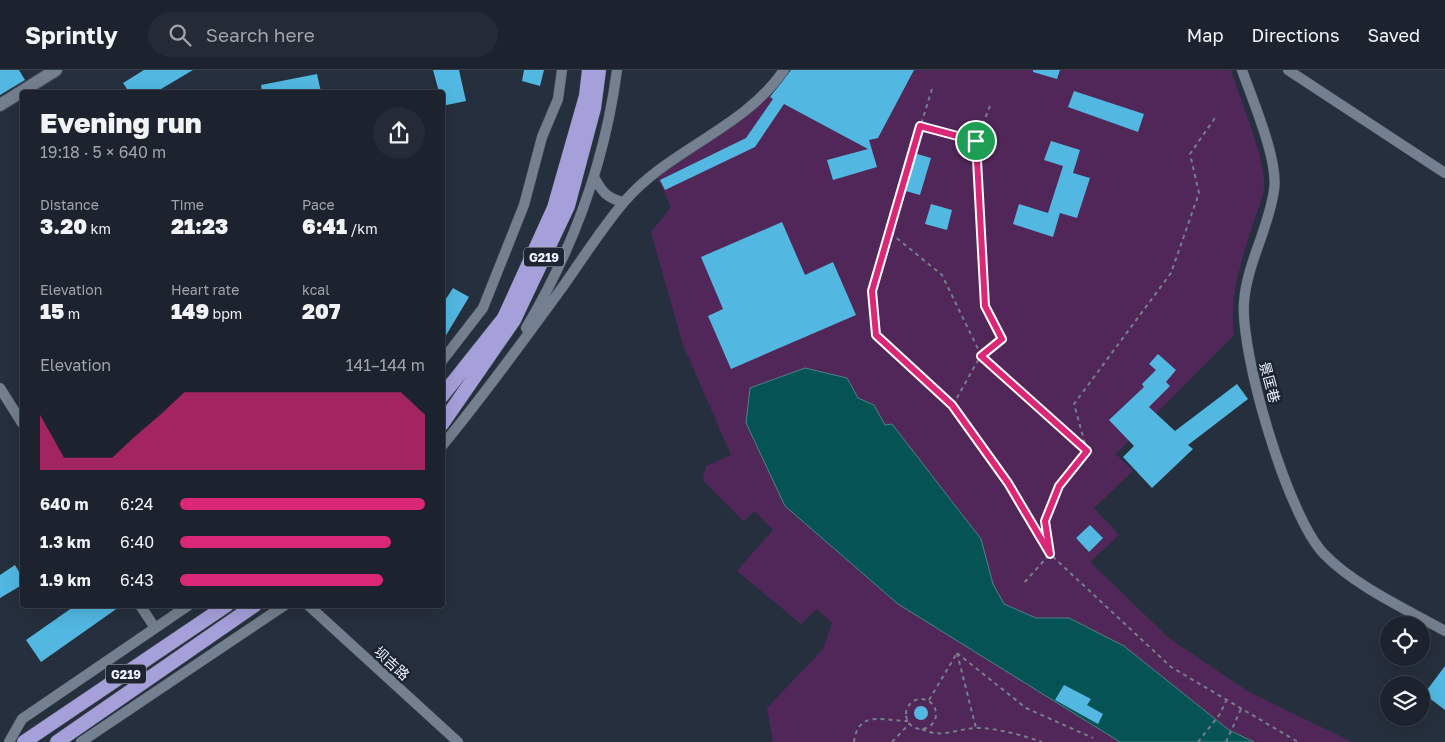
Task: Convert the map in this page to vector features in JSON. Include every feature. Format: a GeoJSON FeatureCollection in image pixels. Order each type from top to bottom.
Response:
{"type":"FeatureCollection","features":[{"type":"Feature","properties":{"kind":"highway","name":"G219"},"geometry":{"type":"LineString","coordinates":[[445,392],[504,318],[554,208],[586,96],[589,70]]}},
{"type":"Feature","properties":{"kind":"highway","name":"G219"},"geometry":{"type":"LineString","coordinates":[[445,420],[514,320],[568,206],[594,108],[599,70]]}},
{"type":"Feature","properties":{"kind":"highway","name":"G219"},"geometry":{"type":"LineString","coordinates":[[24,742],[224,608]]}},
{"type":"Feature","properties":{"kind":"highway","name":"G219"},"geometry":{"type":"LineString","coordinates":[[57,742],[251,608]]}},
{"type":"Feature","properties":{"kind":"street"},"geometry":{"type":"LineString","coordinates":[[24,90],[56,70]]}},
{"type":"Feature","properties":{"kind":"street"},"geometry":{"type":"LineString","coordinates":[[445,357],[483,308],[524,205],[542,137],[558,98],[562,70]]}},
{"type":"Feature","properties":{"kind":"street"},"geometry":{"type":"LineString","coordinates":[[491,386],[538,308],[578,225],[594,177],[617,70]]}},
{"type":"Feature","properties":{"kind":"street"},"geometry":{"type":"LineString","coordinates":[[445,442],[491,386],[623,202],[657,172],[745,111],[773,85],[784,70]]}},
{"type":"Feature","properties":{"kind":"street","name":"景匡巷"},"geometry":{"type":"LineString","coordinates":[[1242,70],[1269,154],[1275,180],[1273,199],[1246,287],[1243,313],[1246,341],[1257,390],[1294,506],[1307,533],[1333,564],[1445,631]]}},
{"type":"Feature","properties":{"kind":"street"},"geometry":{"type":"LineString","coordinates":[[1288,70],[1445,173]]}},
{"type":"Feature","properties":{"kind":"street"},"geometry":{"type":"LineString","coordinates":[[0,105],[20,92]]}},
{"type":"Feature","properties":{"kind":"street"},"geometry":{"type":"LineString","coordinates":[[594,177],[602,191],[610,198],[623,202]]}},
{"type":"Feature","properties":{"kind":"street"},"geometry":{"type":"LineString","coordinates":[[477,375],[491,386]]}},
{"type":"Feature","properties":{"kind":"street"},"geometry":{"type":"LineString","coordinates":[[0,388],[20,420]]}},
{"type":"Feature","properties":{"kind":"street"},"geometry":{"type":"LineString","coordinates":[[142,608],[155,628]]}},
{"type":"Feature","properties":{"kind":"street"},"geometry":{"type":"LineString","coordinates":[[10,742],[22,718],[185,608]]}},
{"type":"Feature","properties":{"kind":"street"},"geometry":{"type":"LineString","coordinates":[[81,742],[282,608]]}},
{"type":"Feature","properties":{"kind":"street","name":"坝吉路"},"geometry":{"type":"LineString","coordinates":[[311,608],[458,742]]}},
{"type":"Feature","properties":{"kind":"path"},"geometry":{"type":"LineString","coordinates":[[932,89],[888,231],[872,291],[876,335],[952,405],[1008,483],[1050,554],[1171,667],[1298,742]]}},
{"type":"Feature","properties":{"kind":"path"},"geometry":{"type":"LineString","coordinates":[[952,405],[981,356],[1002,339],[985,306],[976,141],[990,106]]}},
{"type":"Feature","properties":{"kind":"path"},"geometry":{"type":"LineString","coordinates":[[1087,451],[1074,404],[1172,273],[1199,193],[1190,154],[1217,115]]}},
{"type":"Feature","properties":{"kind":"path"},"geometry":{"type":"LineString","coordinates":[[920,126],[976,141]]}},
{"type":"Feature","properties":{"kind":"path"},"geometry":{"type":"LineString","coordinates":[[888,231],[942,275],[981,356],[1087,451]]}},
{"type":"Feature","properties":{"kind":"path"},"geometry":{"type":"LineString","coordinates":[[1050,554],[1045,521],[1059,486],[1087,451]]}},
{"type":"Feature","properties":{"kind":"path"},"geometry":{"type":"LineString","coordinates":[[1022,585],[1050,554]]}},
{"type":"Feature","properties":{"kind":"path"},"geometry":{"type":"LineString","coordinates":[[929,700],[957,654]]}},
{"type":"Feature","properties":{"kind":"path"},"geometry":{"type":"LineString","coordinates":[[957,654],[976,728]]}},
{"type":"Feature","properties":{"kind":"path"},"geometry":{"type":"LineString","coordinates":[[957,654],[1026,708],[1093,738]]}},
{"type":"Feature","properties":{"kind":"path"},"geometry":{"type":"LineString","coordinates":[[909,722],[906,710],[912,702],[920,698],[929,700],[936,708],[936,717],[931,725],[922,729]]}},
{"type":"Feature","properties":{"kind":"path"},"geometry":{"type":"LineString","coordinates":[[1198,742],[1220,714],[1226,701]]}},
{"type":"Feature","properties":{"kind":"path"},"geometry":{"type":"LineString","coordinates":[[1226,742],[1241,709]]}},
{"type":"Feature","properties":{"kind":"path"},"geometry":{"type":"LineString","coordinates":[[854,742],[855,732],[862,722],[869,719],[909,722],[931,734],[945,734],[976,728],[1016,734],[1042,742]]}},
{"type":"Feature","properties":{"kind":"path"},"geometry":{"type":"LineString","coordinates":[[892,742],[909,722]]}},
{"type":"Feature","properties":{"kind":"shaded area"},"geometry":{"type":"Polygon","coordinates":[[[914,70],[1231,70],[1257,146],[1264,176],[1261,202],[1237,280],[1233,307],[1234,335],[1116,454],[1133,471],[1094,508],[1119,535],[1090,562],[1170,639],[1249,692],[1352,742],[773,742],[767,708],[823,649],[832,623],[817,609],[801,624],[737,571],[773,530],[755,511],[743,521],[703,480],[706,466],[731,455],[683,345],[651,232],[671,207],[657,177],[769,96],[857,143],[878,138],[914,70]]]}},
{"type":"Feature","properties":{"kind":"shaded area"},"geometry":{"type":"Polygon","coordinates":[[[805,368],[847,378],[858,398],[874,405],[885,425],[892,424],[981,539],[993,584],[1004,604],[1036,618],[1069,618],[1124,646],[1229,730],[1254,742],[1120,742],[898,604],[785,506],[746,423],[750,388],[805,368]]]}},
{"type":"Feature","properties":{"kind":"building"},"geometry":{"type":"Polygon","coordinates":[[[0,70],[19,70],[25,80],[0,95],[0,70]]]}},
{"type":"Feature","properties":{"kind":"building"},"geometry":{"type":"Polygon","coordinates":[[[144,70],[193,70],[159,90],[128,90],[123,83],[144,70]]]}},
{"type":"Feature","properties":{"kind":"building"},"geometry":{"type":"Polygon","coordinates":[[[433,70],[459,70],[466,101],[445,105],[445,90],[438,90],[433,70]]]}},
{"type":"Feature","properties":{"kind":"building"},"geometry":{"type":"Polygon","coordinates":[[[524,70],[544,70],[540,86],[522,81],[524,70]]]}},
{"type":"Feature","properties":{"kind":"building"},"geometry":{"type":"Polygon","coordinates":[[[791,70],[914,70],[878,138],[869,140],[877,167],[833,180],[827,160],[868,149],[784,104],[755,147],[665,190],[660,180],[746,138],[773,99],[770,97],[791,70]]]}},
{"type":"Feature","properties":{"kind":"building"},"geometry":{"type":"Polygon","coordinates":[[[1033,70],[1060,70],[1057,79],[1033,72],[1033,70]]]}},
{"type":"Feature","properties":{"kind":"building"},"geometry":{"type":"Polygon","coordinates":[[[317,74],[321,90],[262,90],[261,85],[317,74]]]}},
{"type":"Feature","properties":{"kind":"building"},"geometry":{"type":"Polygon","coordinates":[[[1074,91],[1144,114],[1138,132],[1068,107],[1074,91]]]}},
{"type":"Feature","properties":{"kind":"building"},"geometry":{"type":"Polygon","coordinates":[[[1051,141],[1080,150],[1073,173],[1090,178],[1077,218],[1060,213],[1053,237],[1013,224],[1019,204],[1048,213],[1063,166],[1044,160],[1051,141]]]}},
{"type":"Feature","properties":{"kind":"building"},"geometry":{"type":"Polygon","coordinates":[[[914,153],[931,158],[920,195],[902,190],[914,153]]]}},
{"type":"Feature","properties":{"kind":"building"},"geometry":{"type":"Polygon","coordinates":[[[931,204],[952,210],[947,230],[925,224],[931,204]]]}},
{"type":"Feature","properties":{"kind":"building"},"geometry":{"type":"Polygon","coordinates":[[[782,222],[805,275],[833,262],[856,315],[731,369],[708,316],[723,309],[701,257],[782,222]]]}},
{"type":"Feature","properties":{"kind":"building"},"geometry":{"type":"Polygon","coordinates":[[[453,288],[469,297],[445,337],[445,300],[453,288]]]}},
{"type":"Feature","properties":{"kind":"building"},"geometry":{"type":"Polygon","coordinates":[[[1158,354],[1176,370],[1166,382],[1170,386],[1149,407],[1175,431],[1237,384],[1248,399],[1188,445],[1193,449],[1152,488],[1123,457],[1134,446],[1109,420],[1144,387],[1142,384],[1156,370],[1149,364],[1158,354]]]}},
{"type":"Feature","properties":{"kind":"building"},"geometry":{"type":"Polygon","coordinates":[[[1090,525],[1103,538],[1089,552],[1076,538],[1090,525]]]}},
{"type":"Feature","properties":{"kind":"building"},"geometry":{"type":"Polygon","coordinates":[[[15,565],[20,574],[20,586],[0,598],[0,575],[15,565]]]}},
{"type":"Feature","properties":{"kind":"building"},"geometry":{"type":"Polygon","coordinates":[[[72,608],[118,608],[41,662],[26,640],[72,608]]]}},
{"type":"Feature","properties":{"kind":"building"},"geometry":{"type":"Polygon","coordinates":[[[1445,666],[1445,710],[1430,699],[1430,686],[1445,666]]]}},
{"type":"Feature","properties":{"kind":"building"},"geometry":{"type":"Polygon","coordinates":[[[1064,685],[1091,699],[1087,705],[1103,714],[1098,724],[1055,700],[1064,685]]]}},
{"type":"Feature","properties":{"kind":"building"},"geometry":{"type":"Polygon","coordinates":[[[918,706],[924,706],[928,713],[924,720],[918,720],[914,716],[914,710],[918,706]]]}},
{"type":"Feature","properties":{"kind":"route"},"geometry":{"type":"LineString","coordinates":[[920,126],[976,141],[985,306],[1002,339],[981,356],[1087,451],[1059,486],[1045,521],[1050,554],[1008,483],[952,405],[876,335],[872,291],[920,126]]}}]}
